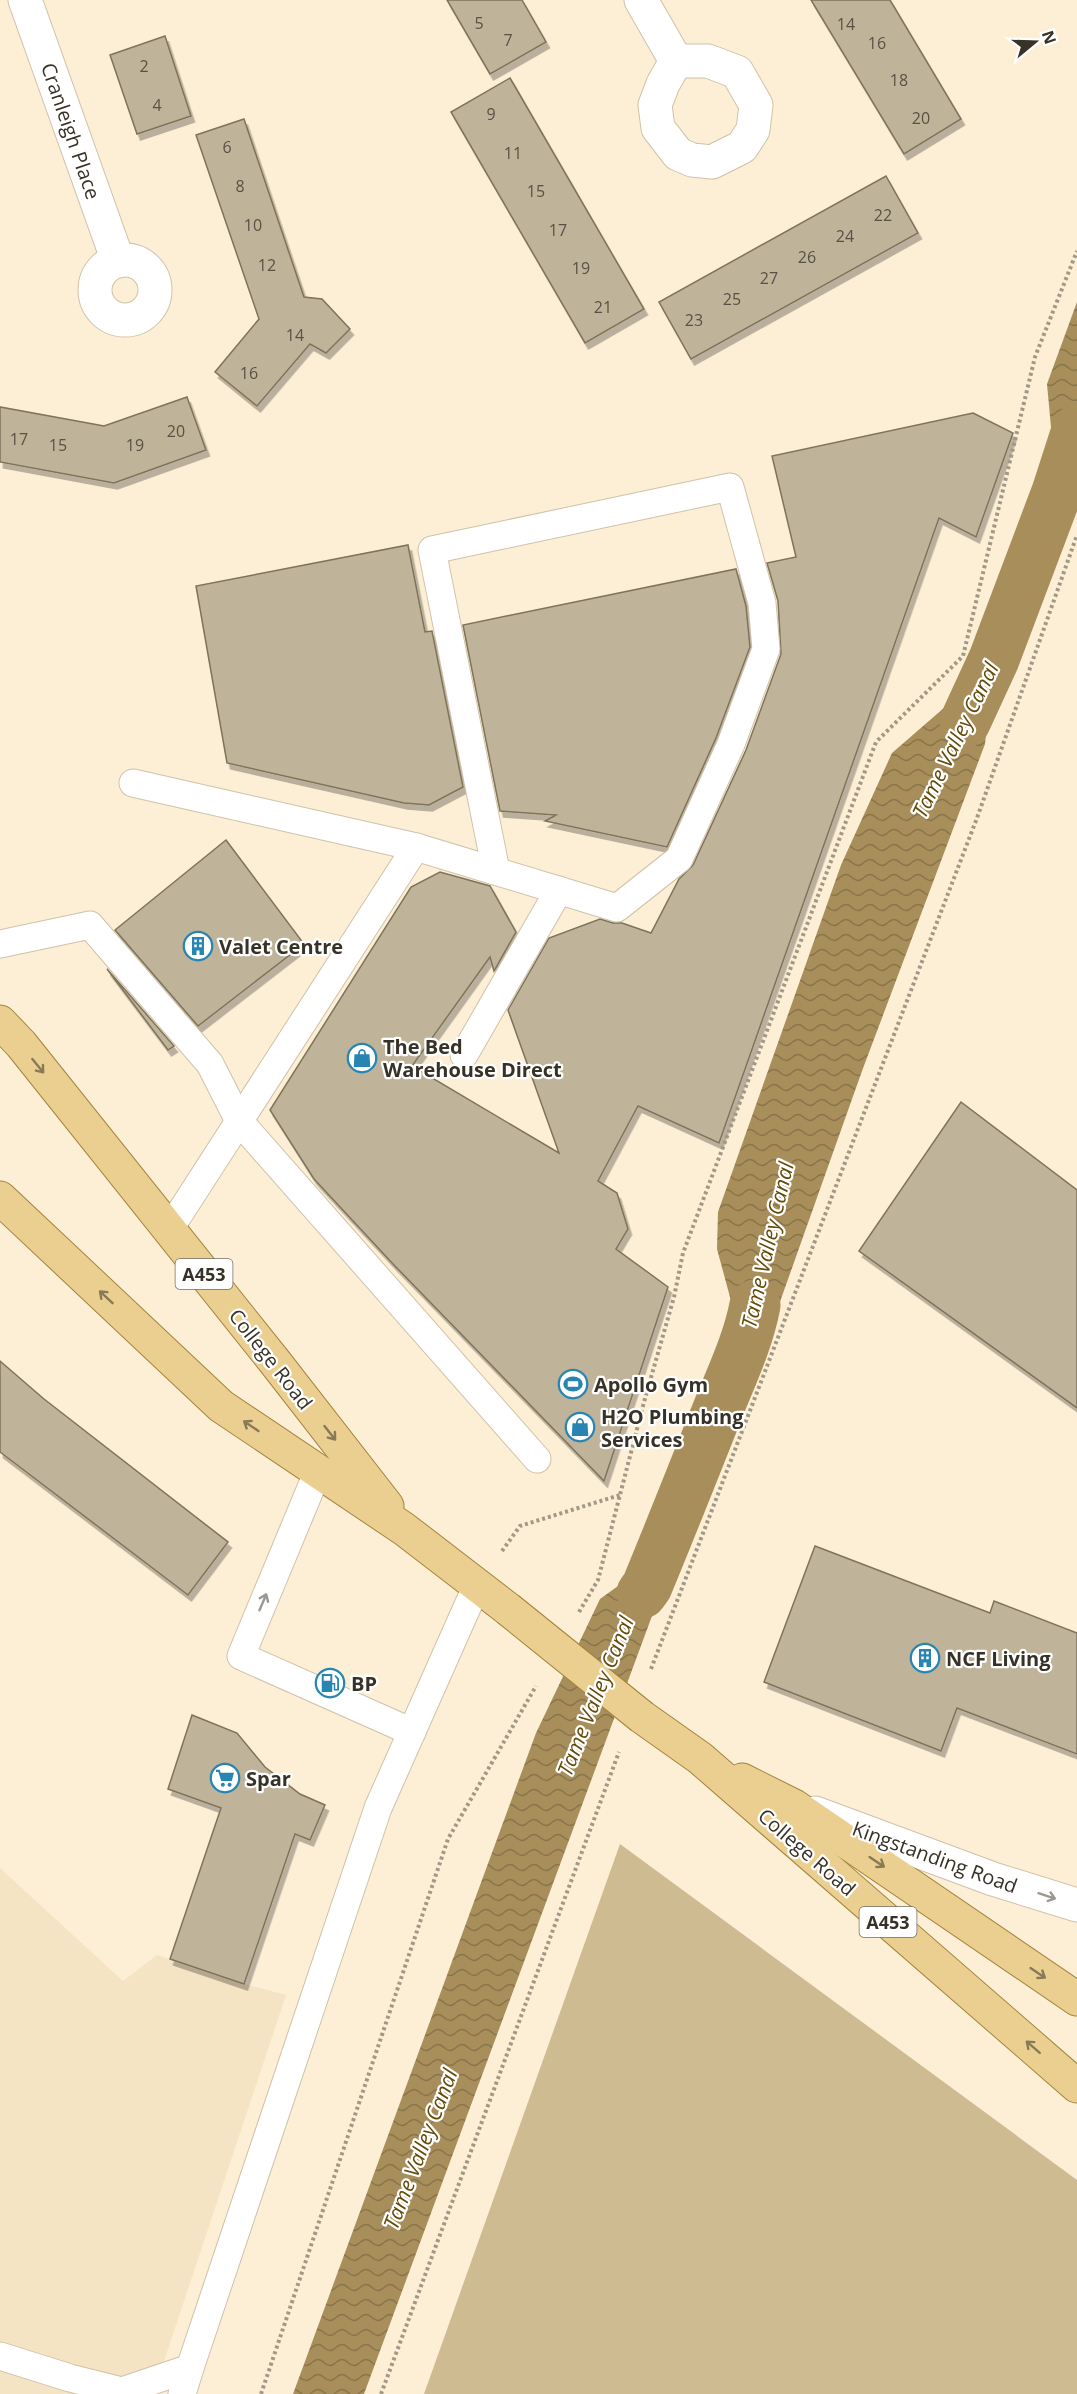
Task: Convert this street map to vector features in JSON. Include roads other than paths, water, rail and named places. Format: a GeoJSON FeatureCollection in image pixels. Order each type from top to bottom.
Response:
{"type":"FeatureCollection","features":[{"type":"Feature","properties":{"kind":"main road","name":"College Road"},"geometry":{"type":"LineString","coordinates":[[0,1022],[21,1044],[405,1529]]}},
{"type":"Feature","properties":{"kind":"main road","name":"College Road"},"geometry":{"type":"LineString","coordinates":[[0,1197],[220,1406],[405,1529],[642,1717],[700,1758],[1077,2086]]}},
{"type":"Feature","properties":{"kind":"main road","name":"College Road"},"geometry":{"type":"LineString","coordinates":[[700,1758],[794,1806],[1077,2000]]}},
{"type":"Feature","properties":{"kind":"street","name":"Cranleigh Place"},"geometry":{"type":"LineString","coordinates":[[25,0],[118,261]]}},
{"type":"Feature","properties":{"kind":"street"},"geometry":{"type":"LineString","coordinates":[[641,0],[676,61]]}},
{"type":"Feature","properties":{"kind":"street","name":"Kingstanding Road"},"geometry":{"type":"LineString","coordinates":[[794,1806],[993,1878],[1077,1905]]}},
{"type":"Feature","properties":{"kind":"lane"},"geometry":{"type":"LineString","coordinates":[[133,783],[416,847],[617,908],[679,859],[731,744],[766,649],[762,603],[730,487],[432,550],[496,871]]}},
{"type":"Feature","properties":{"kind":"lane"},"geometry":{"type":"LineString","coordinates":[[169,1230],[416,847]]}},
{"type":"Feature","properties":{"kind":"lane"},"geometry":{"type":"LineString","coordinates":[[464,1055],[560,890]]}},
{"type":"Feature","properties":{"kind":"lane"},"geometry":{"type":"LineString","coordinates":[[0,944],[90,925],[210,1064],[239,1121],[537,1459]]}},
{"type":"Feature","properties":{"kind":"lane"},"geometry":{"type":"LineString","coordinates":[[318,1471],[241,1656],[412,1732]]}},
{"type":"Feature","properties":{"kind":"lane"},"geometry":{"type":"LineString","coordinates":[[182,2394],[378,1808],[477,1585]]}},
{"type":"Feature","properties":{"kind":"lane"},"geometry":{"type":"LineString","coordinates":[[0,2356],[70,2378],[122,2391],[190,2368]]}},
{"type":"Feature","properties":{"kind":"water"},"geometry":{"type":"Polygon","coordinates":[[[1077,302],[1077,466],[1057,492],[1047,384],[1077,302]]]}},
{"type":"Feature","properties":{"kind":"water"},"geometry":{"type":"Polygon","coordinates":[[[994,659],[985,744],[862,1071],[776,1313],[734,1371],[737,1323],[717,1249],[718,1212],[841,865],[892,753],[960,694],[994,659]]]}},
{"type":"Feature","properties":{"kind":"water"},"geometry":{"type":"Polygon","coordinates":[[[671,1529],[663,1582],[652,1616],[364,2394],[293,2394],[536,1733],[600,1599],[636,1573],[671,1529]]]}},
{"type":"Feature","properties":{"kind":"waterway","name":"Tame Valley Canal"},"geometry":{"type":"LineString","coordinates":[[965,722],[994,659],[1057,492],[1077,430]]}},
{"type":"Feature","properties":{"kind":"waterway","name":"Tame Valley Canal"},"geometry":{"type":"LineString","coordinates":[[642,1593],[647,1586],[739,1359],[755,1305]]}},
{"type":"Feature","properties":{"kind":"place","name":"Valet Centre"},"geometry":{"type":"Point","coordinates":[198,946]}},
{"type":"Feature","properties":{"kind":"place","name":"The Bed Warehouse Direct"},"geometry":{"type":"Point","coordinates":[362,1058]}},
{"type":"Feature","properties":{"kind":"place","name":"Apollo Gym"},"geometry":{"type":"Point","coordinates":[573,1384]}},
{"type":"Feature","properties":{"kind":"place","name":"H2O Plumbing Services"},"geometry":{"type":"Point","coordinates":[580,1427]}},
{"type":"Feature","properties":{"kind":"place","name":"NCF Living"},"geometry":{"type":"Point","coordinates":[925,1658]}},
{"type":"Feature","properties":{"kind":"place","name":"BP"},"geometry":{"type":"Point","coordinates":[330,1683]}},
{"type":"Feature","properties":{"kind":"place","name":"Spar"},"geometry":{"type":"Point","coordinates":[225,1778]}}]}
